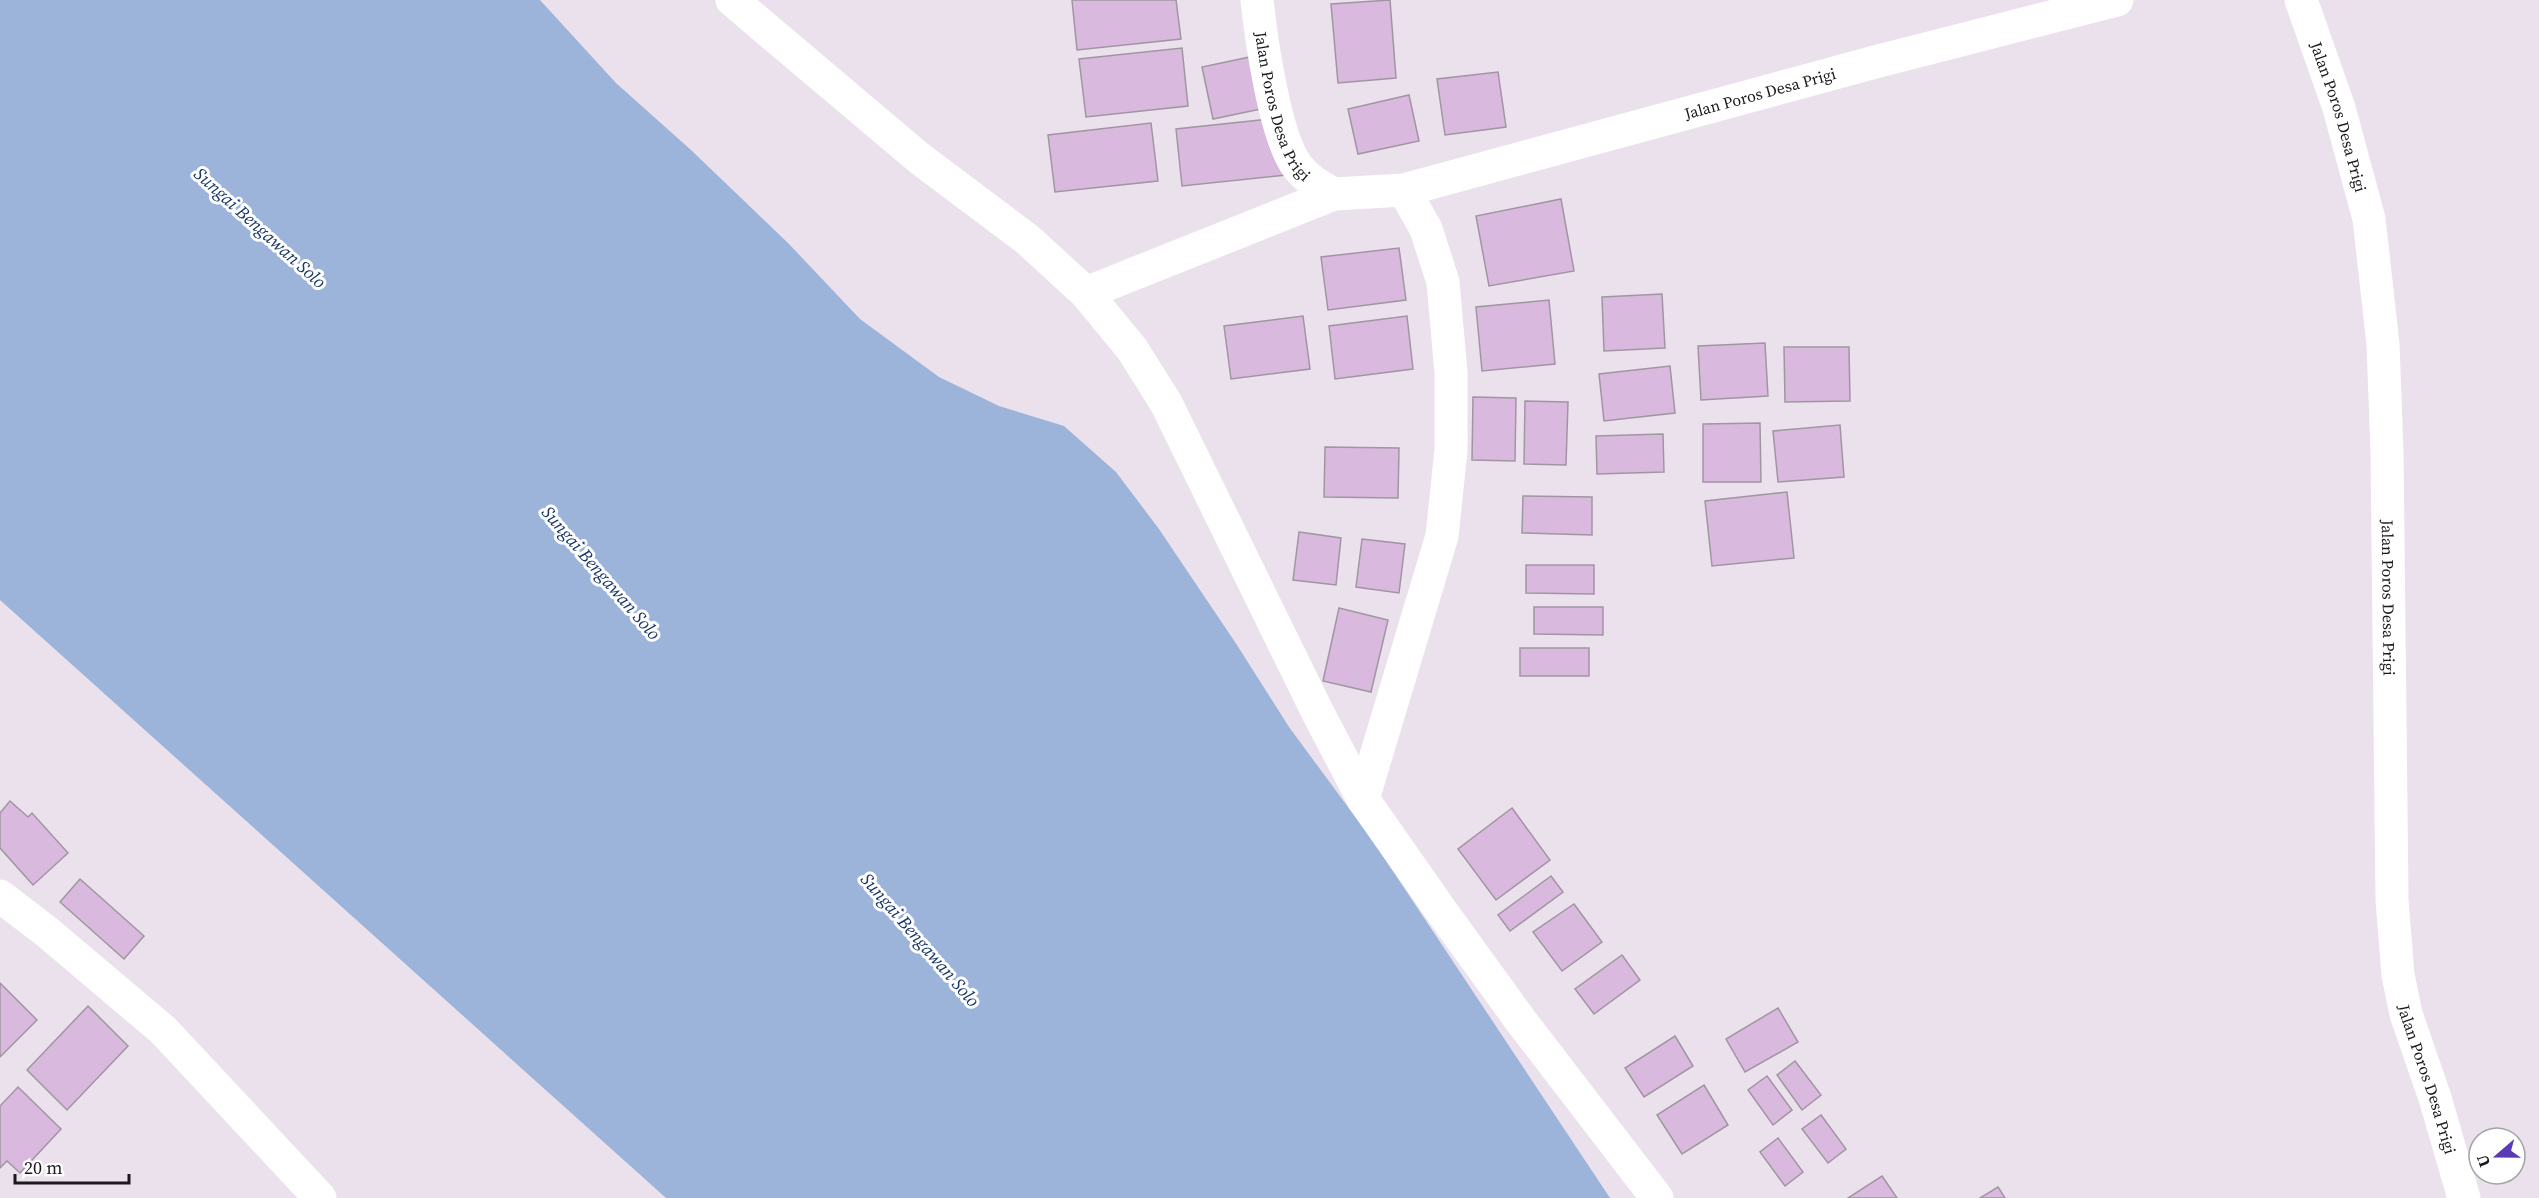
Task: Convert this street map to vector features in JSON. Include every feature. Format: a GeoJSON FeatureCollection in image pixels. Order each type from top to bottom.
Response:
{"type":"FeatureCollection","features":[{"type":"Feature","properties":{"kind":"street"},"geometry":{"type":"LineString","coordinates":[[732,0],[919,158],[1028,240],[1086,293],[1132,350],[1166,403],[1318,713],[1364,799],[1521,1021],[1657,1198]]}},
{"type":"Feature","properties":{"kind":"street","name":"Jalan Poros Desa Prigi"},"geometry":{"type":"LineString","coordinates":[[1257,0],[1262,47],[1282,132],[1296,164],[1313,183],[1334,194]]}},
{"type":"Feature","properties":{"kind":"street","name":"Jalan Poros Desa Prigi"},"geometry":{"type":"LineString","coordinates":[[1086,293],[1334,194],[1404,190],[1875,62],[2117,0]]}},
{"type":"Feature","properties":{"kind":"street","name":"Jalan Poros Desa Prigi"},"geometry":{"type":"LineString","coordinates":[[2301,0],[2338,108],[2369,219],[2383,344],[2387,450],[2392,900],[2398,975],[2406,1014],[2435,1098],[2464,1198]]}},
{"type":"Feature","properties":{"kind":"street"},"geometry":{"type":"LineString","coordinates":[[1364,799],[1442,536],[1451,450],[1451,373],[1443,282],[1426,229],[1404,190]]}},
{"type":"Feature","properties":{"kind":"street"},"geometry":{"type":"LineString","coordinates":[[0,896],[47,932],[163,1030],[320,1198]]}},
{"type":"Feature","properties":{"kind":"water","name":"Sungai Bengawan Solo"},"geometry":{"type":"Polygon","coordinates":[[[0,0],[540,0],[616,83],[691,150],[789,244],[860,319],[939,377],[999,406],[1064,426],[1116,472],[1159,529],[1289,727],[1373,841],[1610,1198],[666,1198],[0,600],[0,0]]]}},
{"type":"Feature","properties":{"kind":"building"},"geometry":{"type":"Polygon","coordinates":[[[1072,0],[1176,0],[1181,39],[1077,50],[1072,0]]]}},
{"type":"Feature","properties":{"kind":"building"},"geometry":{"type":"Polygon","coordinates":[[[1390,0],[1396,78],[1338,83],[1331,4],[1390,0]]]}},
{"type":"Feature","properties":{"kind":"building"},"geometry":{"type":"Polygon","coordinates":[[[1182,48],[1188,106],[1086,117],[1079,59],[1182,48]]]}},
{"type":"Feature","properties":{"kind":"building"},"geometry":{"type":"Polygon","coordinates":[[[1250,57],[1261,109],[1213,119],[1202,67],[1250,57]]]}},
{"type":"Feature","properties":{"kind":"building"},"geometry":{"type":"Polygon","coordinates":[[[1498,72],[1506,127],[1445,135],[1437,79],[1498,72]]]}},
{"type":"Feature","properties":{"kind":"building"},"geometry":{"type":"Polygon","coordinates":[[[1409,95],[1419,141],[1358,154],[1348,109],[1409,95]]]}},
{"type":"Feature","properties":{"kind":"building"},"geometry":{"type":"Polygon","coordinates":[[[1279,118],[1286,175],[1182,186],[1176,129],[1279,118]]]}},
{"type":"Feature","properties":{"kind":"building"},"geometry":{"type":"Polygon","coordinates":[[[1151,123],[1158,181],[1055,192],[1048,135],[1151,123]]]}},
{"type":"Feature","properties":{"kind":"building"},"geometry":{"type":"Polygon","coordinates":[[[1561,199],[1574,271],[1489,286],[1476,216],[1561,199]]]}},
{"type":"Feature","properties":{"kind":"building"},"geometry":{"type":"Polygon","coordinates":[[[1399,248],[1406,300],[1328,310],[1321,257],[1399,248]]]}},
{"type":"Feature","properties":{"kind":"building"},"geometry":{"type":"Polygon","coordinates":[[[1662,294],[1665,348],[1604,351],[1602,297],[1662,294]]]}},
{"type":"Feature","properties":{"kind":"building"},"geometry":{"type":"Polygon","coordinates":[[[1549,300],[1555,364],[1482,371],[1476,307],[1549,300]]]}},
{"type":"Feature","properties":{"kind":"building"},"geometry":{"type":"Polygon","coordinates":[[[1303,316],[1310,369],[1231,379],[1224,326],[1303,316]]]}},
{"type":"Feature","properties":{"kind":"building"},"geometry":{"type":"Polygon","coordinates":[[[1407,316],[1413,369],[1335,379],[1329,326],[1407,316]]]}},
{"type":"Feature","properties":{"kind":"building"},"geometry":{"type":"Polygon","coordinates":[[[1765,343],[1768,396],[1701,400],[1698,346],[1765,343]]]}},
{"type":"Feature","properties":{"kind":"building"},"geometry":{"type":"Polygon","coordinates":[[[1784,347],[1849,347],[1850,401],[1785,402],[1784,347]]]}},
{"type":"Feature","properties":{"kind":"building"},"geometry":{"type":"Polygon","coordinates":[[[1670,366],[1675,413],[1604,421],[1599,374],[1670,366]]]}},
{"type":"Feature","properties":{"kind":"building"},"geometry":{"type":"Polygon","coordinates":[[[1473,397],[1516,398],[1515,461],[1472,460],[1473,397]]]}},
{"type":"Feature","properties":{"kind":"building"},"geometry":{"type":"Polygon","coordinates":[[[1525,401],[1568,402],[1566,465],[1524,464],[1525,401]]]}},
{"type":"Feature","properties":{"kind":"building"},"geometry":{"type":"Polygon","coordinates":[[[1760,423],[1761,482],[1703,482],[1703,424],[1760,423]]]}},
{"type":"Feature","properties":{"kind":"building"},"geometry":{"type":"Polygon","coordinates":[[[1840,425],[1844,477],[1778,482],[1773,431],[1840,425]]]}},
{"type":"Feature","properties":{"kind":"building"},"geometry":{"type":"Polygon","coordinates":[[[1663,434],[1664,472],[1597,474],[1596,436],[1663,434]]]}},
{"type":"Feature","properties":{"kind":"building"},"geometry":{"type":"Polygon","coordinates":[[[1325,447],[1399,448],[1398,498],[1324,497],[1325,447]]]}},
{"type":"Feature","properties":{"kind":"building"},"geometry":{"type":"Polygon","coordinates":[[[1787,492],[1794,558],[1712,566],[1705,501],[1787,492]]]}},
{"type":"Feature","properties":{"kind":"building"},"geometry":{"type":"Polygon","coordinates":[[[1523,496],[1592,497],[1592,535],[1522,533],[1523,496]]]}},
{"type":"Feature","properties":{"kind":"building"},"geometry":{"type":"Polygon","coordinates":[[[1299,532],[1341,538],[1336,585],[1293,580],[1299,532]]]}},
{"type":"Feature","properties":{"kind":"building"},"geometry":{"type":"Polygon","coordinates":[[[1362,539],[1405,544],[1399,593],[1356,587],[1362,539]]]}},
{"type":"Feature","properties":{"kind":"building"},"geometry":{"type":"Polygon","coordinates":[[[1526,565],[1594,565],[1594,594],[1526,593],[1526,565]]]}},
{"type":"Feature","properties":{"kind":"building"},"geometry":{"type":"Polygon","coordinates":[[[1534,607],[1603,607],[1603,635],[1534,634],[1534,607]]]}},
{"type":"Feature","properties":{"kind":"building"},"geometry":{"type":"Polygon","coordinates":[[[1339,608],[1388,620],[1371,692],[1323,681],[1339,608]]]}},
{"type":"Feature","properties":{"kind":"building"},"geometry":{"type":"Polygon","coordinates":[[[1520,648],[1589,648],[1589,676],[1520,676],[1520,648]]]}},
{"type":"Feature","properties":{"kind":"building"},"geometry":{"type":"Polygon","coordinates":[[[10,801],[28,817],[32,813],[68,853],[33,885],[0,848],[0,813],[10,801]]]}},
{"type":"Feature","properties":{"kind":"building"},"geometry":{"type":"Polygon","coordinates":[[[1512,808],[1550,860],[1496,900],[1458,849],[1512,808]]]}},
{"type":"Feature","properties":{"kind":"building"},"geometry":{"type":"Polygon","coordinates":[[[1551,876],[1563,892],[1510,931],[1498,915],[1551,876]]]}},
{"type":"Feature","properties":{"kind":"building"},"geometry":{"type":"Polygon","coordinates":[[[80,879],[144,936],[124,959],[60,902],[80,879]]]}},
{"type":"Feature","properties":{"kind":"building"},"geometry":{"type":"Polygon","coordinates":[[[1574,904],[1602,942],[1562,971],[1533,932],[1574,904]]]}},
{"type":"Feature","properties":{"kind":"building"},"geometry":{"type":"Polygon","coordinates":[[[1622,955],[1640,980],[1594,1014],[1575,989],[1622,955]]]}},
{"type":"Feature","properties":{"kind":"building"},"geometry":{"type":"Polygon","coordinates":[[[0,983],[37,1020],[0,1057],[0,983]]]}},
{"type":"Feature","properties":{"kind":"building"},"geometry":{"type":"Polygon","coordinates":[[[88,1006],[128,1046],[67,1110],[27,1070],[88,1006]]]}},
{"type":"Feature","properties":{"kind":"building"},"geometry":{"type":"Polygon","coordinates":[[[1778,1008],[1798,1042],[1745,1072],[1726,1039],[1778,1008]]]}},
{"type":"Feature","properties":{"kind":"building"},"geometry":{"type":"Polygon","coordinates":[[[1675,1036],[1693,1066],[1644,1097],[1625,1068],[1675,1036]]]}},
{"type":"Feature","properties":{"kind":"building"},"geometry":{"type":"Polygon","coordinates":[[[1795,1061],[1821,1095],[1802,1110],[1777,1075],[1795,1061]]]}},
{"type":"Feature","properties":{"kind":"building"},"geometry":{"type":"Polygon","coordinates":[[[1767,1076],[1792,1110],[1773,1125],[1748,1090],[1767,1076]]]}},
{"type":"Feature","properties":{"kind":"building"},"geometry":{"type":"Polygon","coordinates":[[[1704,1085],[1728,1125],[1682,1154],[1657,1115],[1704,1085]]]}},
{"type":"Feature","properties":{"kind":"building"},"geometry":{"type":"Polygon","coordinates":[[[18,1087],[61,1129],[20,1173],[7,1161],[0,1168],[0,1106],[18,1087]]]}},
{"type":"Feature","properties":{"kind":"building"},"geometry":{"type":"Polygon","coordinates":[[[1821,1115],[1846,1149],[1828,1163],[1802,1129],[1821,1115]]]}},
{"type":"Feature","properties":{"kind":"building"},"geometry":{"type":"Polygon","coordinates":[[[1778,1138],[1803,1172],[1785,1186],[1760,1152],[1778,1138]]]}},
{"type":"Feature","properties":{"kind":"building"},"geometry":{"type":"Polygon","coordinates":[[[1882,1176],[1897,1198],[1848,1198],[1882,1176]]]}},
{"type":"Feature","properties":{"kind":"building"},"geometry":{"type":"Polygon","coordinates":[[[1998,1187],[2005,1198],[1980,1198],[1998,1187]]]}}]}
